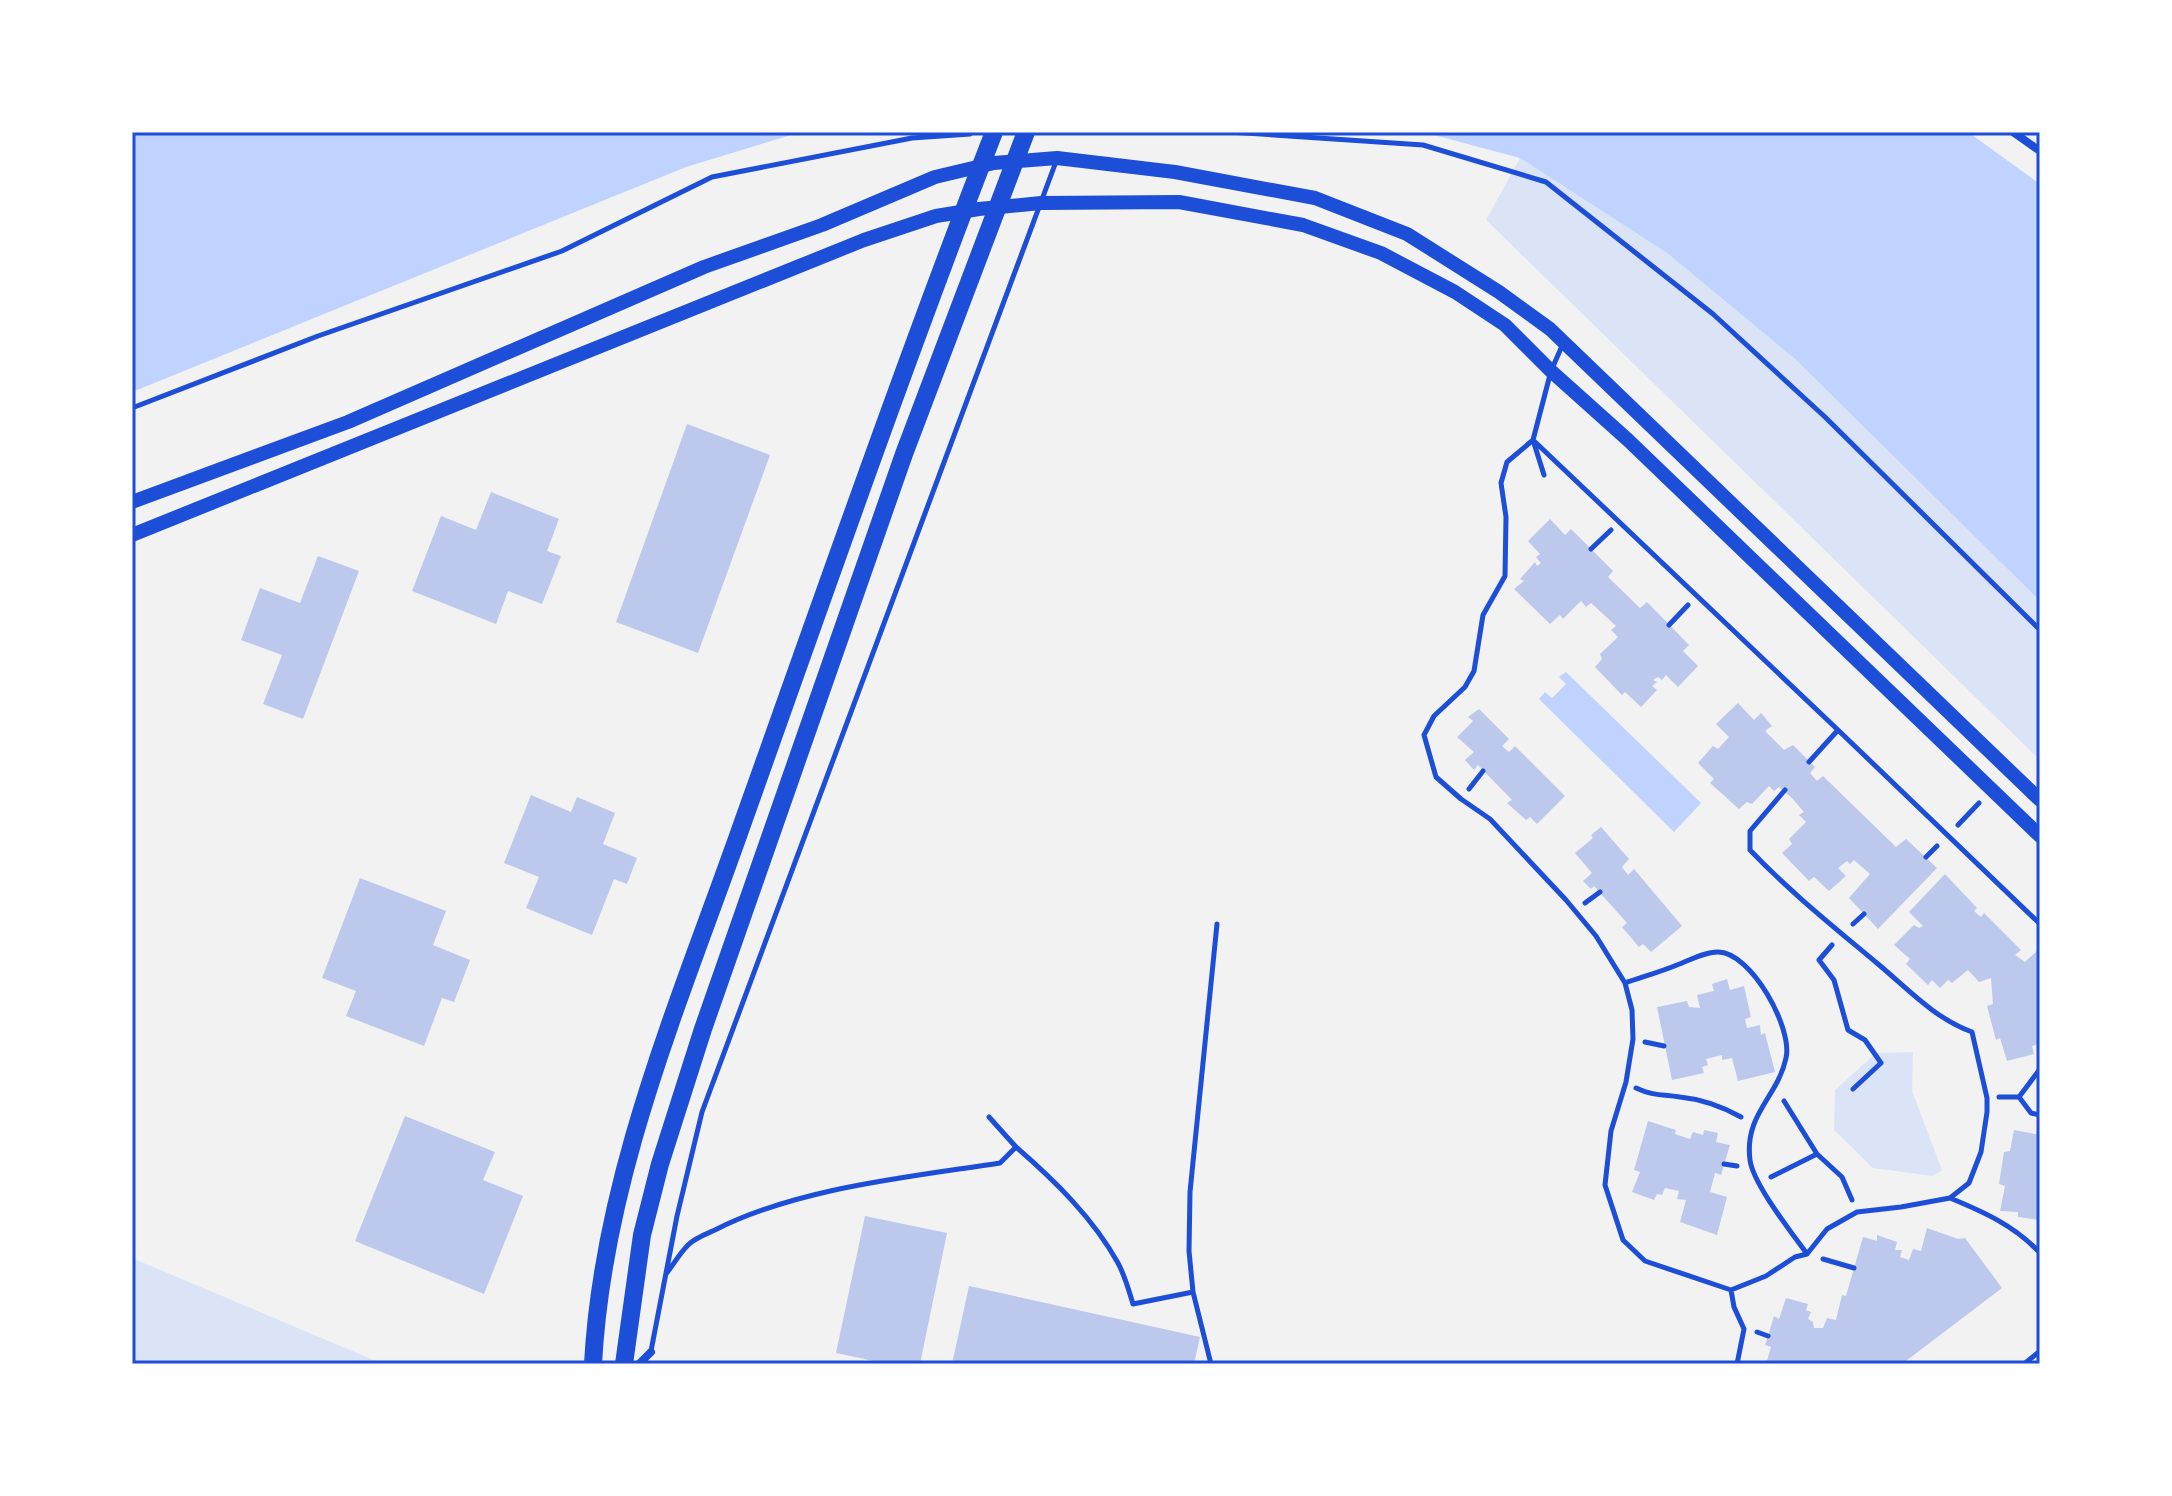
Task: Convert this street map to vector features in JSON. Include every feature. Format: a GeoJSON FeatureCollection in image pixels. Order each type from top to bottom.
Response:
{"type":"FeatureCollection","features":[{"type":"Feature","properties":{"kind":"main road"},"geometry":{"type":"LineString","coordinates":[[593,1364],[596,1313],[607,1243],[622,1176],[658,1062],[868,466],[994,132]]}},
{"type":"Feature","properties":{"kind":"main road"},"geometry":{"type":"LineString","coordinates":[[624,1364],[642,1235],[660,1164],[703,1029],[904,454],[1026,132]]}},
{"type":"Feature","properties":{"kind":"street"},"geometry":{"type":"LineString","coordinates":[[2013,132],[2040,151]]}},
{"type":"Feature","properties":{"kind":"street"},"geometry":{"type":"LineString","coordinates":[[132,502],[348,422],[704,267],[822,225],[935,177],[994,163],[1057,158],[1175,172],[1315,198],[1407,234],[1499,292],[1564,342],[2040,800]]}},
{"type":"Feature","properties":{"kind":"street"},"geometry":{"type":"LineString","coordinates":[[132,535],[864,240],[936,216],[1041,203],[1179,202],[1303,225],[1381,253],[1455,292],[1505,325],[2040,836]]}},
{"type":"Feature","properties":{"kind":"street"},"geometry":{"type":"LineString","coordinates":[[639,1364],[651,1352]]}},
{"type":"Feature","properties":{"kind":"street"},"geometry":{"type":"LineString","coordinates":[[650,1364],[651,1352]]}},
{"type":"Feature","properties":{"kind":"lane"},"geometry":{"type":"LineString","coordinates":[[651,1352],[677,1216],[707,1098],[1057,158]]}},
{"type":"Feature","properties":{"kind":"lane"},"geometry":{"type":"LineString","coordinates":[[1544,475],[1533,440],[1551,371],[1564,342]]}},
{"type":"Feature","properties":{"kind":"lane"},"geometry":{"type":"LineString","coordinates":[[1533,440],[2040,924]]}},
{"type":"Feature","properties":{"kind":"lane"},"geometry":{"type":"LineString","coordinates":[[1533,440],[1507,462],[1501,483],[1506,517],[1505,576],[1483,615],[1474,671],[1465,687],[1434,716],[1424,735],[1436,777],[1490,819],[1566,900],[1596,936],[1625,983],[1632,1010],[1633,1039],[1626,1082],[1611,1131],[1605,1185],[1623,1240],[1645,1261],[1731,1290],[1766,1276],[1795,1257],[1807,1254],[1827,1229],[1857,1212],[1950,1198],[1969,1183],[1981,1152],[1987,1098],[1972,1032],[1950,1023],[1918,1000],[1785,887],[1750,850],[1750,831],[1785,790]]}},
{"type":"Feature","properties":{"kind":"lane"},"geometry":{"type":"LineString","coordinates":[[1809,762],[1838,730]]}},
{"type":"Feature","properties":{"kind":"lane"},"geometry":{"type":"LineString","coordinates":[[1211,1364],[1193,1292],[1189,1251],[1190,1192],[1217,924]]}},
{"type":"Feature","properties":{"kind":"lane"},"geometry":{"type":"LineString","coordinates":[[1625,983],[1699,956],[1719,952],[1738,958],[1773,1003],[1784,1031],[1787,1056],[1775,1086],[1752,1124],[1750,1162],[1768,1200],[1807,1254]]}},
{"type":"Feature","properties":{"kind":"lane"},"geometry":{"type":"LineString","coordinates":[[989,1117],[1016,1147],[1061,1185],[1119,1265],[1133,1304],[1193,1292]]}},
{"type":"Feature","properties":{"kind":"lane"},"geometry":{"type":"LineString","coordinates":[[664,1277],[690,1243],[728,1223],[785,1202],[866,1183],[1000,1163],[1016,1147]]}},
{"type":"Feature","properties":{"kind":"lane"},"geometry":{"type":"LineString","coordinates":[[1950,1198],[1987,1214],[2024,1236],[2040,1253]]}},
{"type":"Feature","properties":{"kind":"lane"},"geometry":{"type":"LineString","coordinates":[[1731,1290],[1734,1307],[1744,1329],[1737,1364]]}},
{"type":"Feature","properties":{"kind":"lane"},"geometry":{"type":"LineString","coordinates":[[2024,1364],[2040,1351]]}},
{"type":"Feature","properties":{"kind":"path"},"geometry":{"type":"LineString","coordinates":[[1230,132],[1423,145],[1546,182],[1713,314],[1825,417],[2040,630]]}},
{"type":"Feature","properties":{"kind":"path"},"geometry":{"type":"LineString","coordinates":[[132,408],[318,336],[562,251],[712,177],[912,138],[980,133]]}},
{"type":"Feature","properties":{"kind":"path"},"geometry":{"type":"LineString","coordinates":[[1591,549],[1619,522]]}},
{"type":"Feature","properties":{"kind":"path"},"geometry":{"type":"LineString","coordinates":[[1669,625],[1697,595]]}},
{"type":"Feature","properties":{"kind":"path"},"geometry":{"type":"LineString","coordinates":[[1926,857],[1992,790]]}},
{"type":"Feature","properties":{"kind":"path"},"geometry":{"type":"LineString","coordinates":[[1842,934],[1819,960],[1834,980],[1848,1030],[1865,1040],[1881,1063],[1853,1089]]}},
{"type":"Feature","properties":{"kind":"path"},"geometry":{"type":"LineString","coordinates":[[2019,1097],[2040,1069]]}},
{"type":"Feature","properties":{"kind":"path"},"geometry":{"type":"LineString","coordinates":[[1626,1082],[1652,1095],[1700,1101],[1738,1115],[1752,1124]]}},
{"type":"Feature","properties":{"kind":"path"},"geometry":{"type":"LineString","coordinates":[[1775,1086],[1817,1154],[1842,1177],[1857,1212]]}},
{"type":"Feature","properties":{"kind":"path"},"geometry":{"type":"LineString","coordinates":[[1987,1098],[2019,1097]]}},
{"type":"Feature","properties":{"kind":"path"},"geometry":{"type":"LineString","coordinates":[[2019,1097],[2031,1113],[2040,1115]]}},
{"type":"Feature","properties":{"kind":"path"},"geometry":{"type":"LineString","coordinates":[[1760,1182],[1817,1154]]}},
{"type":"Feature","properties":{"kind":"path"},"geometry":{"type":"LineString","coordinates":[[1807,1254],[1854,1268]]}},
{"type":"Feature","properties":{"kind":"shaded area"},"geometry":{"type":"Polygon","coordinates":[[[1520,158],[1667,253],[1795,359],[2040,601],[2040,760],[1486,220],[1520,158]]]}},
{"type":"Feature","properties":{"kind":"shaded area"},"geometry":{"type":"Polygon","coordinates":[[[1913,1052],[1912,1091],[1942,1170],[1933,1176],[1873,1168],[1834,1130],[1835,1090],[1876,1053],[1913,1052]]]}},
{"type":"Feature","properties":{"kind":"shaded area"},"geometry":{"type":"Polygon","coordinates":[[[132,1258],[383,1364],[132,1364],[132,1258]]]}},
{"type":"Feature","properties":{"kind":"water"},"geometry":{"type":"Polygon","coordinates":[[[132,132],[801,132],[686,167],[132,392],[132,132]]]}},
{"type":"Feature","properties":{"kind":"water"},"geometry":{"type":"Polygon","coordinates":[[[1423,132],[1968,132],[2040,184],[2040,601],[1795,359],[1667,253],[1520,158],[1423,132]]]}},
{"type":"Feature","properties":{"kind":"water"},"geometry":{"type":"Polygon","coordinates":[[[1566,672],[1701,803],[1674,832],[1539,699],[1545,692],[1552,698],[1566,684],[1559,677],[1566,672]]]}},
{"type":"Feature","properties":{"kind":"building"},"geometry":{"type":"Polygon","coordinates":[[[687,424],[770,455],[698,653],[616,622],[687,424]]]}},
{"type":"Feature","properties":{"kind":"building"},"geometry":{"type":"Polygon","coordinates":[[[491,492],[559,519],[547,551],[561,556],[542,604],[508,591],[496,624],[412,591],[441,516],[476,530],[491,492]]]}},
{"type":"Feature","properties":{"kind":"building"},"geometry":{"type":"Polygon","coordinates":[[[1550,519],[1565,535],[1571,529],[1613,571],[1608,577],[1640,608],[1647,602],[1689,645],[1683,651],[1698,666],[1678,687],[1666,675],[1662,680],[1658,677],[1653,680],[1657,682],[1652,686],[1657,690],[1641,707],[1625,692],[1622,695],[1595,667],[1602,659],[1600,654],[1618,637],[1611,630],[1616,626],[1591,603],[1586,607],[1581,601],[1563,619],[1560,615],[1550,624],[1514,589],[1524,581],[1520,579],[1535,562],[1537,566],[1541,563],[1536,557],[1540,554],[1528,541],[1550,519]]]}},
{"type":"Feature","properties":{"kind":"building"},"geometry":{"type":"Polygon","coordinates":[[[318,556],[359,571],[303,719],[263,704],[282,655],[241,640],[260,588],[300,603],[318,556]]]}},
{"type":"Feature","properties":{"kind":"building"},"geometry":{"type":"Polygon","coordinates":[[[1738,703],[1754,720],[1761,713],[1772,726],[1765,731],[1784,750],[1793,745],[1815,767],[1810,773],[1817,781],[1823,776],[1896,847],[1906,839],[1937,868],[1878,929],[1849,898],[1870,874],[1854,860],[1838,868],[1846,876],[1829,891],[1814,877],[1809,881],[1782,853],[1792,844],[1789,839],[1806,822],[1799,815],[1804,812],[1792,798],[1779,787],[1774,791],[1769,786],[1752,804],[1747,802],[1739,809],[1710,783],[1714,779],[1698,763],[1713,746],[1718,749],[1729,737],[1716,724],[1738,703]]]}},
{"type":"Feature","properties":{"kind":"building"},"geometry":{"type":"Polygon","coordinates":[[[1479,709],[1509,739],[1502,746],[1509,752],[1515,746],[1565,796],[1537,824],[1530,817],[1526,820],[1507,803],[1512,800],[1478,765],[1474,770],[1465,760],[1474,752],[1457,737],[1473,721],[1468,717],[1479,709]]]}},
{"type":"Feature","properties":{"kind":"building"},"geometry":{"type":"Polygon","coordinates":[[[531,795],[571,812],[577,797],[615,813],[603,844],[637,858],[627,884],[614,879],[592,935],[526,908],[539,877],[504,863],[531,795]]]}},
{"type":"Feature","properties":{"kind":"building"},"geometry":{"type":"Polygon","coordinates":[[[1601,827],[1629,859],[1622,867],[1628,875],[1634,869],[1682,926],[1651,952],[1643,944],[1639,947],[1622,927],[1627,923],[1594,886],[1591,889],[1583,881],[1592,873],[1575,853],[1601,827]]]}},
{"type":"Feature","properties":{"kind":"building"},"geometry":{"type":"Polygon","coordinates":[[[1945,874],[1977,908],[1974,911],[1981,917],[1984,913],[2021,950],[2015,955],[2025,962],[2040,948],[2040,1034],[2037,1035],[2039,1044],[2032,1046],[2034,1054],[2007,1061],[2000,1038],[1996,1040],[1987,1006],[1993,1004],[1991,978],[1979,982],[1968,970],[1952,983],[1948,980],[1940,988],[1932,980],[1928,985],[1906,964],[1910,959],[1894,945],[1914,925],[1919,928],[1923,926],[1909,912],[1945,874]]]}},
{"type":"Feature","properties":{"kind":"building"},"geometry":{"type":"Polygon","coordinates":[[[360,878],[446,911],[433,945],[470,960],[454,1002],[442,998],[424,1046],[346,1016],[356,991],[322,978],[360,878]]]}},
{"type":"Feature","properties":{"kind":"building"},"geometry":{"type":"Polygon","coordinates":[[[1727,979],[1730,990],[1744,986],[1751,1017],[1745,1019],[1747,1028],[1760,1025],[1775,1072],[1738,1081],[1732,1058],[1722,1060],[1722,1055],[1706,1059],[1708,1065],[1702,1067],[1704,1073],[1672,1080],[1657,1007],[1687,1001],[1689,1007],[1700,1008],[1697,995],[1714,991],[1712,984],[1727,979]]]}},
{"type":"Feature","properties":{"kind":"building"},"geometry":{"type":"Polygon","coordinates":[[[405,1116],[495,1152],[483,1180],[523,1196],[484,1294],[355,1241],[405,1116]]]}},
{"type":"Feature","properties":{"kind":"building"},"geometry":{"type":"Polygon","coordinates":[[[1648,1121],[1676,1130],[1675,1134],[1690,1139],[1693,1132],[1703,1135],[1704,1130],[1718,1133],[1716,1142],[1730,1145],[1721,1175],[1715,1173],[1710,1192],[1727,1197],[1717,1235],[1680,1222],[1686,1200],[1677,1199],[1679,1191],[1665,1188],[1662,1195],[1657,1194],[1654,1200],[1632,1192],[1640,1172],[1634,1170],[1648,1121]]]}},
{"type":"Feature","properties":{"kind":"building"},"geometry":{"type":"Polygon","coordinates":[[[2014,1130],[2040,1135],[2040,1220],[2018,1217],[2018,1212],[2000,1211],[2005,1186],[1999,1184],[2004,1152],[2010,1151],[2014,1130]]]}},
{"type":"Feature","properties":{"kind":"building"},"geometry":{"type":"Polygon","coordinates":[[[865,1216],[947,1233],[920,1364],[888,1364],[836,1353],[865,1216]]]}},
{"type":"Feature","properties":{"kind":"building"},"geometry":{"type":"Polygon","coordinates":[[[1927,1228],[1958,1239],[1965,1238],[2002,1288],[1902,1364],[1766,1364],[1771,1347],[1765,1345],[1774,1316],[1779,1319],[1786,1298],[1808,1304],[1806,1310],[1811,1312],[1808,1319],[1813,1322],[1814,1328],[1823,1328],[1827,1318],[1836,1320],[1863,1237],[1877,1241],[1877,1235],[1897,1242],[1895,1250],[1902,1250],[1900,1257],[1909,1260],[1913,1249],[1921,1251],[1927,1228]]]}},
{"type":"Feature","properties":{"kind":"building"},"geometry":{"type":"Polygon","coordinates":[[[969,1286],[1200,1337],[1194,1364],[952,1364],[969,1286]]]}}]}
